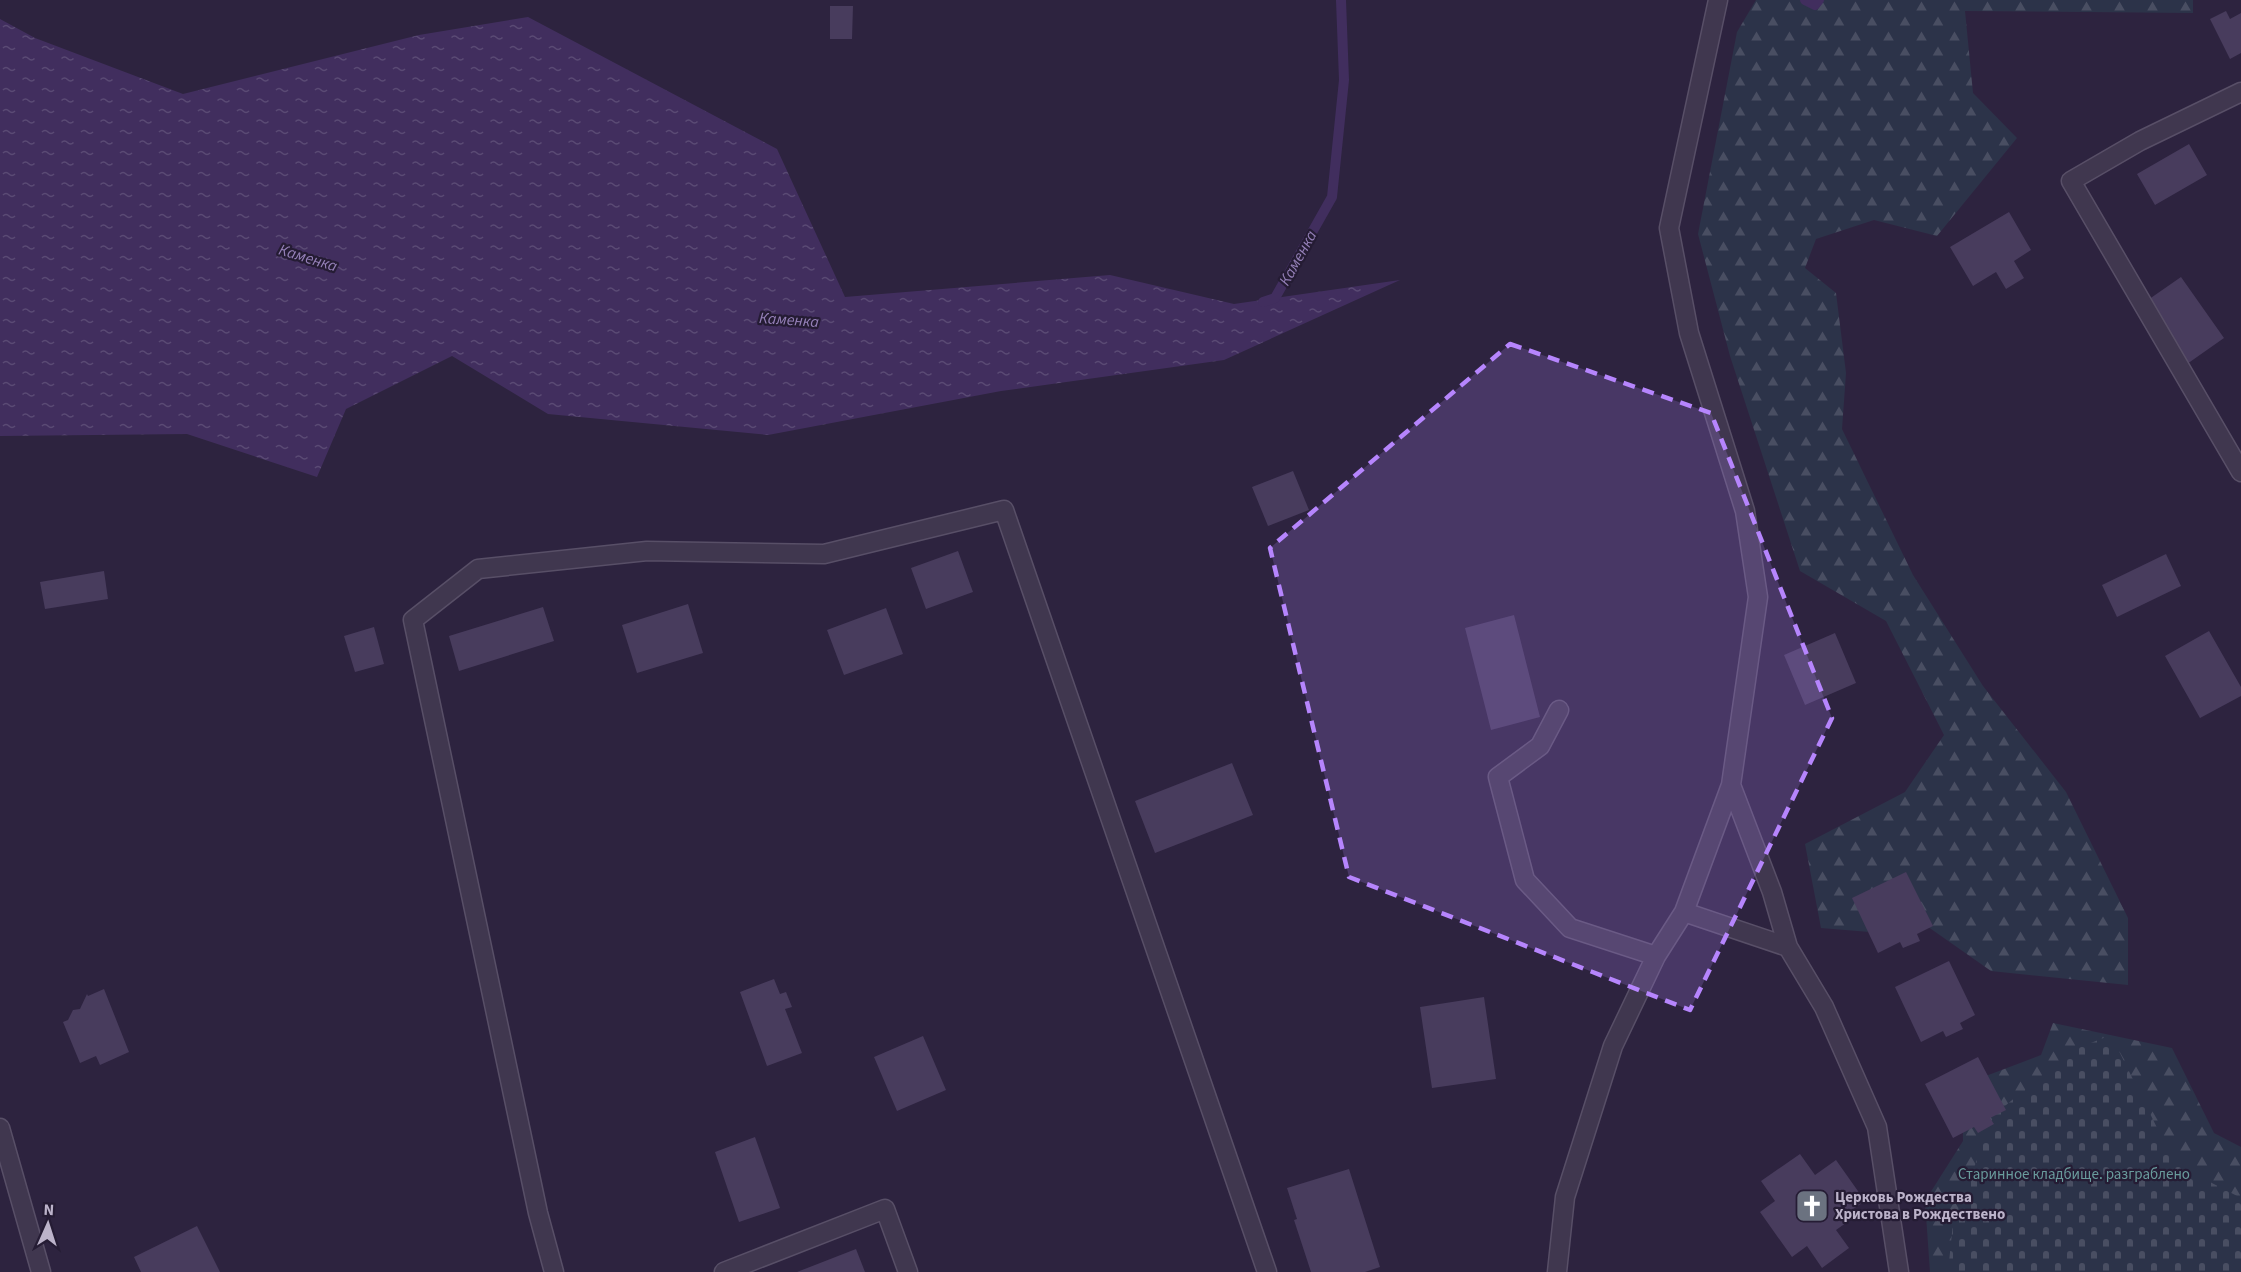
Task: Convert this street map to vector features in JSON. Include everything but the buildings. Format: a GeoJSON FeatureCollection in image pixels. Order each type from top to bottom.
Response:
{"type":"FeatureCollection","features":[{"type":"Feature","properties":{"kind":"street"},"geometry":{"type":"LineString","coordinates":[[1557,1272],[1564,1197],[1613,1046],[1656,956],[1684,912],[1731,784],[1758,597],[1745,511],[1689,333],[1669,228],[1718,0]]}},
{"type":"Feature","properties":{"kind":"street"},"geometry":{"type":"LineString","coordinates":[[2241,92],[2140,141],[2071,181],[2241,472]]}},
{"type":"Feature","properties":{"kind":"street"},"geometry":{"type":"LineString","coordinates":[[555,1272],[538,1213],[413,620],[478,569],[647,551],[824,554],[1004,510],[1267,1272]]}},
{"type":"Feature","properties":{"kind":"street"},"geometry":{"type":"LineString","coordinates":[[1559,710],[1540,746],[1498,777],[1524,880],[1570,928],[1656,956]]}},
{"type":"Feature","properties":{"kind":"street"},"geometry":{"type":"LineString","coordinates":[[1731,784],[1772,892],[1788,947],[1824,1007],[1877,1127],[1899,1272]]}},
{"type":"Feature","properties":{"kind":"street"},"geometry":{"type":"LineString","coordinates":[[1684,912],[1788,947]]}},
{"type":"Feature","properties":{"kind":"street"},"geometry":{"type":"LineString","coordinates":[[0,1128],[40,1272]]}},
{"type":"Feature","properties":{"kind":"street"},"geometry":{"type":"LineString","coordinates":[[724,1272],[885,1209],[908,1272]]}},
{"type":"Feature","properties":{"kind":"highlighted area"},"geometry":{"type":"Polygon","coordinates":[[[1510,344],[1711,413],[1832,718],[1690,1010],[1349,877],[1270,548],[1510,344]]]}},
{"type":"Feature","properties":{"kind":"green space"},"geometry":{"type":"Polygon","coordinates":[[[1756,0],[2193,0],[2193,13],[1965,11],[1973,93],[2017,138],[1937,236],[1874,220],[1816,239],[1805,268],[1836,293],[1846,373],[1842,429],[1913,575],[1983,686],[2066,792],[2128,918],[2128,985],[1991,971],[1924,924],[1882,933],[1821,928],[1805,844],[1905,792],[1944,735],[1886,621],[1800,571],[1730,356],[1698,234],[1737,32],[1756,0]]]}},
{"type":"Feature","properties":{"kind":"green space","name":"Старинное кладбище. разграблено"},"geometry":{"type":"Polygon","coordinates":[[[2053,1023],[2172,1048],[2214,1133],[2241,1147],[2241,1272],[1930,1272],[1925,1201],[1963,1141],[1962,1085],[2041,1055],[2053,1023]]]}},
{"type":"Feature","properties":{"kind":"green space","name":"Старинное кладбище. разграблено"},"geometry":{"type":"Polygon","coordinates":[[[2111,1035],[2175,1164],[2241,1198],[2241,1272],[1948,1272],[1953,1223],[1994,1115],[2073,1050],[2111,1035]]]}},
{"type":"Feature","properties":{"kind":"water"},"geometry":{"type":"Polygon","coordinates":[[[528,17],[777,149],[845,297],[1110,275],[1234,304],[1400,280],[1224,360],[1001,391],[768,435],[548,414],[452,356],[346,409],[317,477],[187,434],[0,436],[0,19],[35,38],[183,94],[419,35],[528,17]]]}},
{"type":"Feature","properties":{"kind":"waterway","name":"Каменка"},"geometry":{"type":"LineString","coordinates":[[1263,302],[1275,298],[1332,197],[1344,80],[1341,0]]}},
{"type":"Feature","properties":{"kind":"waterway","name":"Каменка"},"geometry":{"type":"LineString","coordinates":[[1805,0],[1815,5],[1819,0]]}},
{"type":"Feature","properties":{"kind":"place","name":"Церковь Рождества Христова в Рождествено"},"geometry":{"type":"Point","coordinates":[1812,1206]}}]}
